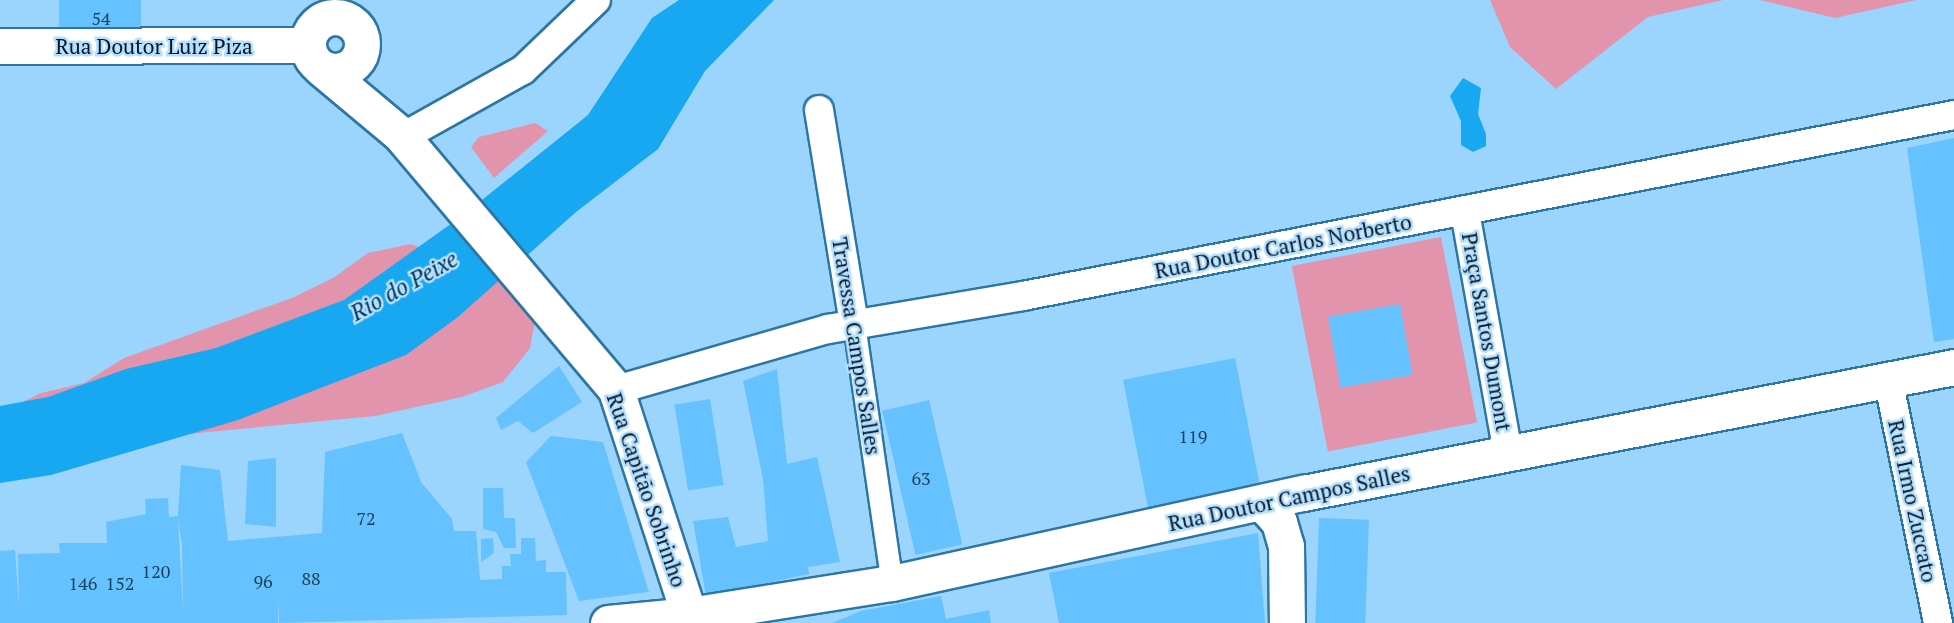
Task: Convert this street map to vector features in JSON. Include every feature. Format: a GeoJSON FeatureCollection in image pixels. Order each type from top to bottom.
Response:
{"type":"FeatureCollection","features":[{"type":"Feature","properties":{"kind":"street"},"geometry":{"type":"LineString","coordinates":[[402,136],[523,70],[596,0]]}},
{"type":"Feature","properties":{"kind":"street"},"geometry":{"type":"LineString","coordinates":[[344,17],[402,136],[315,57],[312,30],[344,17]]}},
{"type":"Feature","properties":{"kind":"street","name":"Rua Doutor Luiz Piza"},"geometry":{"type":"LineString","coordinates":[[0,46],[315,57],[342,71],[359,58],[344,17]]}},
{"type":"Feature","properties":{"kind":"street","name":"Travessa Campos Salles"},"geometry":{"type":"LineString","coordinates":[[819,110],[855,324],[892,583]]}},
{"type":"Feature","properties":{"kind":"street","name":"Rua Doutor Carlos Norberto"},"geometry":{"type":"LineString","coordinates":[[616,390],[855,324],[1465,212],[1954,115]]}},
{"type":"Feature","properties":{"kind":"street","name":"Rua Capitão Sobrinho"},"geometry":{"type":"LineString","coordinates":[[402,136],[429,173],[616,390],[689,619]]}},
{"type":"Feature","properties":{"kind":"street","name":"Praça Santos Dumont"},"geometry":{"type":"LineString","coordinates":[[1465,212],[1508,453]]}},
{"type":"Feature","properties":{"kind":"street","name":"Rua Doutor Campos Salles"},"geometry":{"type":"LineString","coordinates":[[608,623],[689,619],[892,583],[1303,493],[1954,366]]}},
{"type":"Feature","properties":{"kind":"street","name":"Rua Irmo Zuccato"},"geometry":{"type":"LineString","coordinates":[[1888,379],[1938,623]]}},
{"type":"Feature","properties":{"kind":"street"},"geometry":{"type":"LineString","coordinates":[[1286,546],[1303,493]]}},
{"type":"Feature","properties":{"kind":"street"},"geometry":{"type":"LineString","coordinates":[[1262,503],[1279,522],[1286,546],[1287,623]]}},
{"type":"Feature","properties":{"kind":"shaded area"},"geometry":{"type":"Polygon","coordinates":[[[1490,0],[1723,0],[1648,17],[1556,89],[1510,47],[1490,0]]]}},
{"type":"Feature","properties":{"kind":"shaded area"},"geometry":{"type":"Polygon","coordinates":[[[1760,0],[1916,0],[1835,18],[1760,0]]]}},
{"type":"Feature","properties":{"kind":"shaded area"},"geometry":{"type":"Polygon","coordinates":[[[535,123],[548,131],[494,178],[471,147],[479,137],[535,123]]]}},
{"type":"Feature","properties":{"kind":"shaded area"},"geometry":{"type":"Polygon","coordinates":[[[1441,237],[1477,423],[1328,452],[1292,266],[1441,237]]]}},
{"type":"Feature","properties":{"kind":"shaded area"},"geometry":{"type":"Polygon","coordinates":[[[411,244],[504,280],[538,306],[530,348],[503,382],[462,397],[375,416],[103,442],[0,413],[41,393],[84,383],[124,358],[292,298],[333,278],[368,253],[411,244]]]}},
{"type":"Feature","properties":{"kind":"water","name":"Rio do Peixe"},"geometry":{"type":"Polygon","coordinates":[[[679,0],[774,0],[705,71],[658,149],[576,212],[458,317],[406,355],[238,420],[51,475],[0,483],[0,406],[48,397],[126,369],[216,348],[344,300],[462,216],[588,115],[652,18],[679,0]]]}},
{"type":"Feature","properties":{"kind":"water"},"geometry":{"type":"Polygon","coordinates":[[[1463,78],[1481,88],[1478,114],[1486,134],[1486,146],[1473,152],[1461,145],[1461,121],[1450,96],[1463,78]]]}},
{"type":"Feature","properties":{"kind":"building"},"geometry":{"type":"Polygon","coordinates":[[[59,0],[141,0],[141,36],[59,36],[59,0]]]}},
{"type":"Feature","properties":{"kind":"building"},"geometry":{"type":"Polygon","coordinates":[[[1954,138],[1954,339],[1934,342],[1907,148],[1954,138]]]}},
{"type":"Feature","properties":{"kind":"building"},"geometry":{"type":"Polygon","coordinates":[[[1400,304],[1413,375],[1341,388],[1328,317],[1400,304]]]}},
{"type":"Feature","properties":{"kind":"building"},"geometry":{"type":"Polygon","coordinates":[[[1235,358],[1261,490],[1149,511],[1123,380],[1235,358]]]}},
{"type":"Feature","properties":{"kind":"building"},"geometry":{"type":"Polygon","coordinates":[[[559,366],[582,402],[533,433],[518,421],[501,430],[496,418],[559,366]]]}},
{"type":"Feature","properties":{"kind":"building"},"geometry":{"type":"Polygon","coordinates":[[[777,369],[787,464],[817,457],[840,562],[808,567],[809,574],[706,596],[693,521],[728,517],[736,547],[768,541],[763,479],[743,381],[777,369]]]}},
{"type":"Feature","properties":{"kind":"building"},"geometry":{"type":"Polygon","coordinates":[[[710,399],[724,485],[688,491],[674,405],[710,399]]]}},
{"type":"Feature","properties":{"kind":"building"},"geometry":{"type":"Polygon","coordinates":[[[929,400],[962,544],[916,555],[882,411],[929,400]]]}},
{"type":"Feature","properties":{"kind":"building"},"geometry":{"type":"Polygon","coordinates":[[[402,433],[421,482],[452,519],[454,531],[476,531],[480,580],[502,579],[502,566],[511,566],[510,554],[521,554],[521,538],[535,538],[536,561],[546,560],[546,572],[566,572],[567,615],[279,623],[278,597],[278,623],[0,623],[0,551],[15,550],[19,607],[18,554],[60,553],[59,543],[107,543],[106,522],[146,514],[145,499],[168,498],[169,517],[178,516],[181,465],[220,470],[228,541],[322,533],[325,452],[402,433]],[[178,518],[183,612],[182,545],[178,518]]]}},
{"type":"Feature","properties":{"kind":"building"},"geometry":{"type":"Polygon","coordinates":[[[551,436],[603,442],[649,592],[579,601],[526,462],[551,436]]]}},
{"type":"Feature","properties":{"kind":"building"},"geometry":{"type":"Polygon","coordinates":[[[276,458],[276,527],[245,524],[248,461],[276,458]]]}},
{"type":"Feature","properties":{"kind":"building"},"geometry":{"type":"Polygon","coordinates":[[[483,488],[503,488],[504,518],[515,518],[516,548],[504,548],[496,532],[483,529],[483,488]]]}},
{"type":"Feature","properties":{"kind":"building"},"geometry":{"type":"Polygon","coordinates":[[[1319,518],[1369,520],[1365,623],[1315,623],[1319,518]]]}},
{"type":"Feature","properties":{"kind":"building"},"geometry":{"type":"Polygon","coordinates":[[[1258,533],[1265,623],[1059,623],[1049,573],[1258,533]]]}},
{"type":"Feature","properties":{"kind":"building"},"geometry":{"type":"Polygon","coordinates":[[[493,538],[494,553],[481,562],[481,539],[493,538]]]}},
{"type":"Feature","properties":{"kind":"building"},"geometry":{"type":"Polygon","coordinates":[[[941,596],[946,619],[989,610],[991,623],[832,623],[861,611],[941,596]]]}}]}
